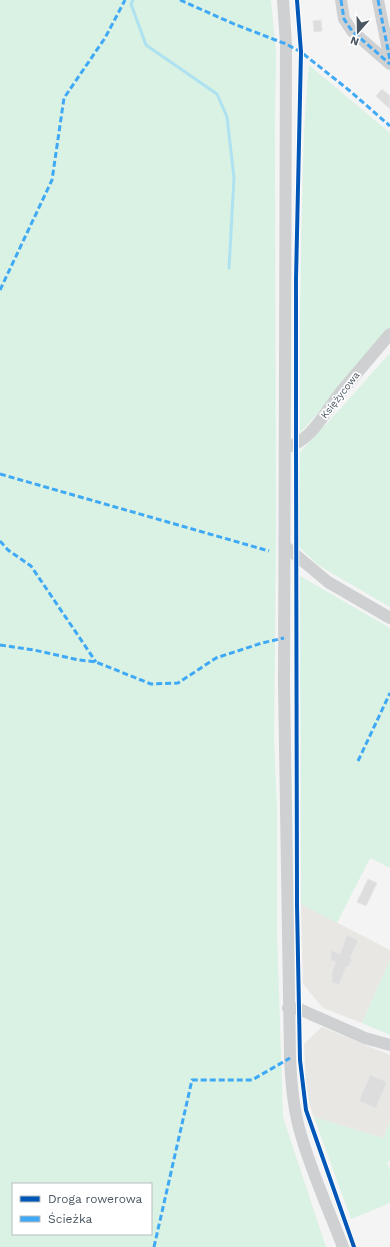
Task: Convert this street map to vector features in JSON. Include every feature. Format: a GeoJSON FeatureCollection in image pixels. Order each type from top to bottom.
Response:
{"type":"FeatureCollection","features":[{"type":"Feature","properties":{"kind":"street"},"geometry":{"type":"LineString","coordinates":[[283,0],[286,44],[284,684],[288,1008],[292,1091],[297,1118],[314,1171],[343,1247]]}},
{"type":"Feature","properties":{"kind":"street"},"geometry":{"type":"LineString","coordinates":[[341,0],[344,19],[352,32],[390,64]]}},
{"type":"Feature","properties":{"kind":"street"},"geometry":{"type":"LineString","coordinates":[[378,0],[390,60]]}},
{"type":"Feature","properties":{"kind":"street","name":"Księżycowa"},"geometry":{"type":"LineString","coordinates":[[285,448],[296,445],[308,434],[390,334]]}},
{"type":"Feature","properties":{"kind":"street"},"geometry":{"type":"LineString","coordinates":[[285,546],[328,582],[390,618]]}},
{"type":"Feature","properties":{"kind":"street"},"geometry":{"type":"LineString","coordinates":[[288,1008],[299,1009],[365,1038],[390,1046]]}},
{"type":"Feature","properties":{"kind":"shaded area"},"geometry":{"type":"Polygon","coordinates":[[[301,904],[390,950],[390,960],[362,1023],[323,1008],[303,984],[301,904]]]}},
{"type":"Feature","properties":{"kind":"shaded area"},"geometry":{"type":"Polygon","coordinates":[[[322,1027],[390,1055],[390,1122],[383,1138],[314,1117],[310,1106],[306,1083],[304,1044],[322,1027]]]}},
{"type":"Feature","properties":{"kind":"green space"},"geometry":{"type":"Polygon","coordinates":[[[0,0],[271,0],[276,52],[276,538],[274,741],[277,807],[277,932],[283,1117],[326,1247],[0,1247],[0,0]]]}},
{"type":"Feature","properties":{"kind":"green space"},"geometry":{"type":"Polygon","coordinates":[[[309,65],[390,133],[390,332],[300,433],[300,292],[305,119],[309,65]]]}},
{"type":"Feature","properties":{"kind":"green space"},"geometry":{"type":"Polygon","coordinates":[[[390,353],[390,607],[318,565],[299,547],[300,452],[390,353]]]}},
{"type":"Feature","properties":{"kind":"green space"},"geometry":{"type":"Polygon","coordinates":[[[300,576],[390,628],[390,868],[370,858],[337,923],[301,904],[300,576]]]}},
{"type":"Feature","properties":{"kind":"green space"},"geometry":{"type":"Polygon","coordinates":[[[390,960],[390,1035],[362,1023],[390,960]]]}},
{"type":"Feature","properties":{"kind":"green space"},"geometry":{"type":"Polygon","coordinates":[[[314,1117],[383,1138],[390,1122],[390,1161],[387,1162],[390,1170],[390,1203],[351,1219],[314,1117]]]}},
{"type":"Feature","properties":{"kind":"building"},"geometry":{"type":"Polygon","coordinates":[[[321,20],[322,31],[314,32],[313,21],[321,20]]]}},
{"type":"Feature","properties":{"kind":"building"},"geometry":{"type":"Polygon","coordinates":[[[382,89],[390,96],[390,109],[376,96],[382,89]]]}},
{"type":"Feature","properties":{"kind":"building"},"geometry":{"type":"Polygon","coordinates":[[[368,879],[377,883],[366,906],[357,902],[368,879]]]}},
{"type":"Feature","properties":{"kind":"building"},"geometry":{"type":"Polygon","coordinates":[[[347,935],[358,940],[350,958],[352,959],[348,967],[346,967],[339,985],[332,982],[332,972],[336,962],[331,960],[331,950],[340,954],[347,935]]]}},
{"type":"Feature","properties":{"kind":"building"},"geometry":{"type":"Polygon","coordinates":[[[370,1075],[387,1082],[376,1108],[359,1101],[370,1075]]]}},
{"type":"Feature","properties":{"kind":"waterway"},"geometry":{"type":"LineString","coordinates":[[133,0],[131,4],[146,45],[217,94],[227,117],[234,178],[229,268]]}},
{"type":"Feature","properties":{"kind":"marked path"},"geometry":{"type":"LineString","coordinates":[[0,290],[52,180],[64,98],[105,38],[125,0]]}},
{"type":"Feature","properties":{"kind":"marked path"},"geometry":{"type":"LineString","coordinates":[[180,0],[234,24],[286,44],[301,52],[350,91],[390,126]]}},
{"type":"Feature","properties":{"kind":"marked path"},"geometry":{"type":"LineString","coordinates":[[341,0],[344,19],[352,31],[390,64]]}},
{"type":"Feature","properties":{"kind":"marked path"},"geometry":{"type":"LineString","coordinates":[[378,0],[390,60]]}},
{"type":"Feature","properties":{"kind":"marked path"},"geometry":{"type":"LineString","coordinates":[[0,474],[269,551]]}},
{"type":"Feature","properties":{"kind":"marked path"},"geometry":{"type":"LineString","coordinates":[[0,541],[8,550],[31,566],[96,662]]}},
{"type":"Feature","properties":{"kind":"marked path"},"geometry":{"type":"LineString","coordinates":[[0,645],[96,662],[151,684],[178,683],[216,658],[262,643],[284,638]]}},
{"type":"Feature","properties":{"kind":"marked path"},"geometry":{"type":"LineString","coordinates":[[358,761],[390,693]]}},
{"type":"Feature","properties":{"kind":"marked path"},"geometry":{"type":"LineString","coordinates":[[154,1247],[192,1080],[252,1080],[290,1058]]}},
{"type":"Feature","properties":{"kind":"cycle path"},"geometry":{"type":"LineString","coordinates":[[297,0],[301,52],[296,279],[297,905],[300,1060],[306,1110],[354,1247]]}}]}
